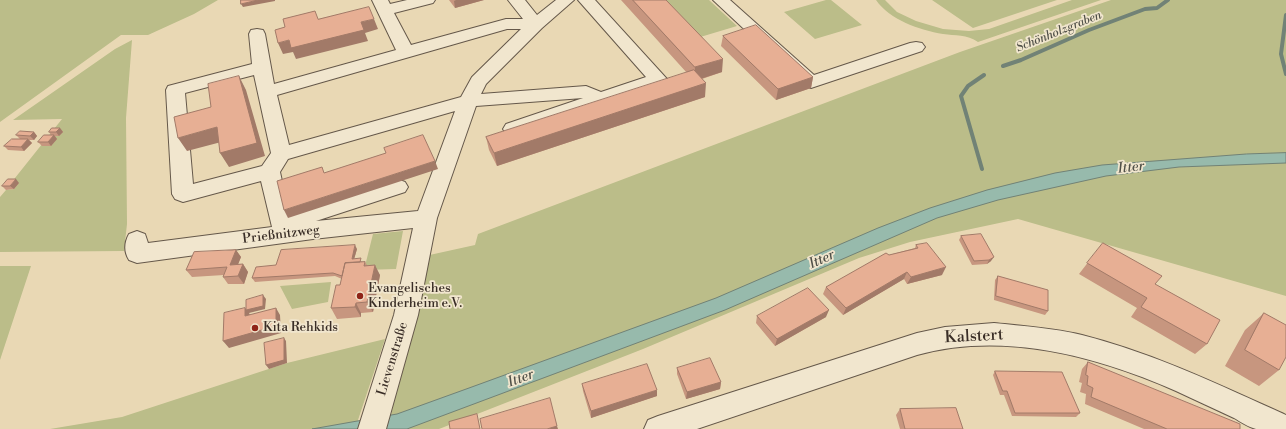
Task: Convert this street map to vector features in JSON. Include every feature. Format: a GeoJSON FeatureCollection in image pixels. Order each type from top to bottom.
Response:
{"type":"FeatureCollection","features":[{"type":"Feature","properties":{"kind":"street"},"geometry":{"type":"LineString","coordinates":[[406,52],[383,5],[427,0]]}},
{"type":"Feature","properties":{"kind":"street"},"geometry":{"type":"LineString","coordinates":[[516,0],[536,24]]}},
{"type":"Feature","properties":{"kind":"street","name":"Lievenstraße"},"geometry":{"type":"LineString","coordinates":[[375,419],[406,315],[426,218],[468,101],[478,81],[536,24],[566,0]]}},
{"type":"Feature","properties":{"kind":"street"},"geometry":{"type":"LineString","coordinates":[[505,132],[658,79],[586,0]]}},
{"type":"Feature","properties":{"kind":"street"},"geometry":{"type":"LineString","coordinates":[[721,0],[811,82],[916,47]]}},
{"type":"Feature","properties":{"kind":"street"},"geometry":{"type":"LineString","coordinates":[[267,92],[506,24],[536,24]]}},
{"type":"Feature","properties":{"kind":"street"},"geometry":{"type":"LineString","coordinates":[[257,34],[261,67],[267,92],[281,224],[397,187]]}},
{"type":"Feature","properties":{"kind":"street"},"geometry":{"type":"LineString","coordinates":[[261,67],[175,90],[183,194],[275,162],[468,101],[586,92],[600,99]]}},
{"type":"Feature","properties":{"kind":"street","name":"Prießnitzweg"},"geometry":{"type":"LineString","coordinates":[[137,247],[295,236],[426,218]]}},
{"type":"Feature","properties":{"kind":"street","name":"Kalstert"},"geometry":{"type":"LineString","coordinates":[[658,429],[917,344],[948,337],[985,334],[1031,336],[1078,344],[1128,359],[1285,429]]}},
{"type":"Feature","properties":{"kind":"green space"},"geometry":{"type":"Polygon","coordinates":[[[0,0],[218,0],[194,14],[148,35],[121,35],[0,122],[0,0]]]}},
{"type":"Feature","properties":{"kind":"green space"},"geometry":{"type":"Polygon","coordinates":[[[659,0],[709,0],[737,26],[697,38],[659,0]]]}},
{"type":"Feature","properties":{"kind":"green space"},"geometry":{"type":"Polygon","coordinates":[[[826,0],[831,0],[862,25],[815,39],[784,12],[826,0]]]}},
{"type":"Feature","properties":{"kind":"green space"},"geometry":{"type":"Polygon","coordinates":[[[876,0],[885,0],[897,12],[916,21],[943,29],[969,31],[989,29],[1072,0],[1101,0],[978,42],[965,36],[943,34],[915,27],[889,13],[876,0]]]}},
{"type":"Feature","properties":{"kind":"green space"},"geometry":{"type":"Polygon","coordinates":[[[932,0],[1057,0],[973,28],[932,0]]]}},
{"type":"Feature","properties":{"kind":"green space"},"geometry":{"type":"Polygon","coordinates":[[[1111,0],[1286,0],[1286,296],[1018,219],[910,242],[859,258],[643,349],[439,429],[388,429],[425,256],[475,245],[478,234],[960,52],[1111,0]]]}},
{"type":"Feature","properties":{"kind":"green space"},"geometry":{"type":"Polygon","coordinates":[[[132,40],[126,118],[127,224],[124,251],[0,252],[0,197],[6,190],[14,189],[19,183],[11,183],[62,119],[13,120],[115,49],[132,40]]]}},
{"type":"Feature","properties":{"kind":"green space"},"geometry":{"type":"Polygon","coordinates":[[[403,231],[396,269],[364,270],[373,234],[403,231]]]}},
{"type":"Feature","properties":{"kind":"green space"},"geometry":{"type":"Polygon","coordinates":[[[0,266],[31,266],[0,360],[0,266]]]}},
{"type":"Feature","properties":{"kind":"green space"},"geometry":{"type":"Polygon","coordinates":[[[331,282],[328,302],[292,309],[280,286],[331,282]]]}},
{"type":"Feature","properties":{"kind":"green space"},"geometry":{"type":"Polygon","coordinates":[[[385,339],[355,429],[50,429],[122,417],[287,363],[385,339]]]}},
{"type":"Feature","properties":{"kind":"water","name":"Itter"},"geometry":{"type":"Polygon","coordinates":[[[1286,153],[1286,163],[1179,167],[1106,176],[998,200],[937,218],[725,310],[407,429],[312,429],[397,414],[716,298],[878,228],[930,208],[987,190],[1055,173],[1102,165],[1246,154],[1286,153]]]}},
{"type":"Feature","properties":{"kind":"building"},"geometry":{"type":"Polygon","coordinates":[[[241,0],[258,0],[241,4],[241,0]]]}},
{"type":"Feature","properties":{"kind":"building"},"geometry":{"type":"Polygon","coordinates":[[[633,0],[666,0],[723,59],[695,67],[633,0]]]}},
{"type":"Feature","properties":{"kind":"building"},"geometry":{"type":"Polygon","coordinates":[[[369,7],[374,19],[361,22],[364,30],[291,48],[289,40],[278,43],[275,30],[285,27],[283,19],[315,11],[318,19],[369,7]]]}},
{"type":"Feature","properties":{"kind":"building"},"geometry":{"type":"Polygon","coordinates":[[[756,25],[813,77],[778,89],[723,36],[756,25]]]}},
{"type":"Feature","properties":{"kind":"building"},"geometry":{"type":"Polygon","coordinates":[[[694,70],[706,83],[494,153],[486,137],[694,70]]]}},
{"type":"Feature","properties":{"kind":"building"},"geometry":{"type":"Polygon","coordinates":[[[239,76],[257,143],[220,153],[217,127],[178,138],[174,117],[211,107],[208,84],[239,76]]]}},
{"type":"Feature","properties":{"kind":"building"},"geometry":{"type":"Polygon","coordinates":[[[52,128],[60,128],[56,132],[49,132],[52,128]]]}},
{"type":"Feature","properties":{"kind":"building"},"geometry":{"type":"Polygon","coordinates":[[[20,131],[34,132],[30,136],[16,135],[20,131]]]}},
{"type":"Feature","properties":{"kind":"building"},"geometry":{"type":"Polygon","coordinates":[[[44,135],[54,135],[48,142],[38,142],[44,135]]]}},
{"type":"Feature","properties":{"kind":"building"},"geometry":{"type":"Polygon","coordinates":[[[423,135],[435,161],[284,210],[277,181],[322,167],[324,173],[386,153],[384,148],[423,135]]]}},
{"type":"Feature","properties":{"kind":"building"},"geometry":{"type":"Polygon","coordinates":[[[12,139],[28,139],[21,147],[4,146],[12,139]]]}},
{"type":"Feature","properties":{"kind":"building"},"geometry":{"type":"Polygon","coordinates":[[[8,179],[16,179],[10,186],[2,186],[8,179]]]}},
{"type":"Feature","properties":{"kind":"building"},"geometry":{"type":"Polygon","coordinates":[[[981,234],[994,257],[989,260],[974,261],[961,236],[981,234]]]}},
{"type":"Feature","properties":{"kind":"building"},"geometry":{"type":"Polygon","coordinates":[[[927,243],[946,267],[911,277],[907,272],[846,308],[826,287],[886,253],[889,255],[918,248],[916,245],[927,243]]]}},
{"type":"Feature","properties":{"kind":"building"},"geometry":{"type":"Polygon","coordinates":[[[1103,243],[1162,276],[1155,284],[1220,320],[1207,344],[1141,307],[1147,298],[1087,263],[1103,243]]]}},
{"type":"Feature","properties":{"kind":"building"},"geometry":{"type":"Polygon","coordinates":[[[355,245],[352,259],[361,258],[360,262],[345,263],[342,276],[333,273],[252,278],[256,267],[276,265],[281,250],[355,245]]]}},
{"type":"Feature","properties":{"kind":"building"},"geometry":{"type":"Polygon","coordinates":[[[236,250],[230,265],[243,264],[238,276],[223,277],[227,267],[186,270],[194,252],[236,250]]]}},
{"type":"Feature","properties":{"kind":"building"},"geometry":{"type":"Polygon","coordinates":[[[365,262],[364,266],[375,265],[367,302],[356,303],[355,307],[331,308],[336,285],[340,285],[345,263],[365,262]]]}},
{"type":"Feature","properties":{"kind":"building"},"geometry":{"type":"Polygon","coordinates":[[[998,276],[1048,290],[1048,311],[996,296],[998,276]]]}},
{"type":"Feature","properties":{"kind":"building"},"geometry":{"type":"Polygon","coordinates":[[[808,288],[829,310],[777,339],[757,316],[808,288]]]}},
{"type":"Feature","properties":{"kind":"building"},"geometry":{"type":"Polygon","coordinates":[[[263,295],[263,306],[246,310],[246,300],[263,295]]]}},
{"type":"Feature","properties":{"kind":"building"},"geometry":{"type":"Polygon","coordinates":[[[245,308],[245,316],[276,308],[276,326],[223,341],[224,313],[245,308]]]}},
{"type":"Feature","properties":{"kind":"building"},"geometry":{"type":"Polygon","coordinates":[[[1264,313],[1286,325],[1286,357],[1279,370],[1245,350],[1264,313]]]}},
{"type":"Feature","properties":{"kind":"building"},"geometry":{"type":"Polygon","coordinates":[[[284,338],[284,360],[266,365],[264,343],[284,338]]]}},
{"type":"Feature","properties":{"kind":"building"},"geometry":{"type":"Polygon","coordinates":[[[710,358],[721,382],[687,392],[677,368],[710,358]]]}},
{"type":"Feature","properties":{"kind":"building"},"geometry":{"type":"Polygon","coordinates":[[[1088,362],[1240,424],[1240,429],[1167,429],[1091,397],[1093,388],[1087,385],[1088,376],[1086,375],[1088,362]]]}},
{"type":"Feature","properties":{"kind":"building"},"geometry":{"type":"Polygon","coordinates":[[[647,364],[657,390],[591,411],[582,384],[647,364]]]}},
{"type":"Feature","properties":{"kind":"building"},"geometry":{"type":"Polygon","coordinates":[[[995,371],[1062,372],[1080,413],[1015,413],[1007,391],[1003,391],[995,371]]]}},
{"type":"Feature","properties":{"kind":"building"},"geometry":{"type":"Polygon","coordinates":[[[550,398],[557,426],[547,429],[482,429],[480,419],[550,398]]]}},
{"type":"Feature","properties":{"kind":"building"},"geometry":{"type":"Polygon","coordinates":[[[956,408],[963,429],[905,429],[900,409],[956,408]]]}},
{"type":"Feature","properties":{"kind":"building"},"geometry":{"type":"Polygon","coordinates":[[[477,414],[480,429],[450,429],[449,422],[477,414]]]}},
{"type":"Feature","properties":{"kind":"waterway","name":"Schönholzgraben"},"geometry":{"type":"LineString","coordinates":[[1003,66],[1021,60],[1089,30],[1145,9],[1157,8],[1168,0]]}},
{"type":"Feature","properties":{"kind":"waterway"},"geometry":{"type":"LineString","coordinates":[[1286,15],[1281,54],[1286,74]]}},
{"type":"Feature","properties":{"kind":"waterway","name":"Schönholzgraben"},"geometry":{"type":"LineString","coordinates":[[982,169],[961,96],[968,86],[984,75]]}},
{"type":"Feature","properties":{"kind":"place","name":"Evangelisches Kinderheim e.V."},"geometry":{"type":"Point","coordinates":[360,296]}},
{"type":"Feature","properties":{"kind":"place","name":"Kita Rehkids"},"geometry":{"type":"Point","coordinates":[255,328]}}]}
